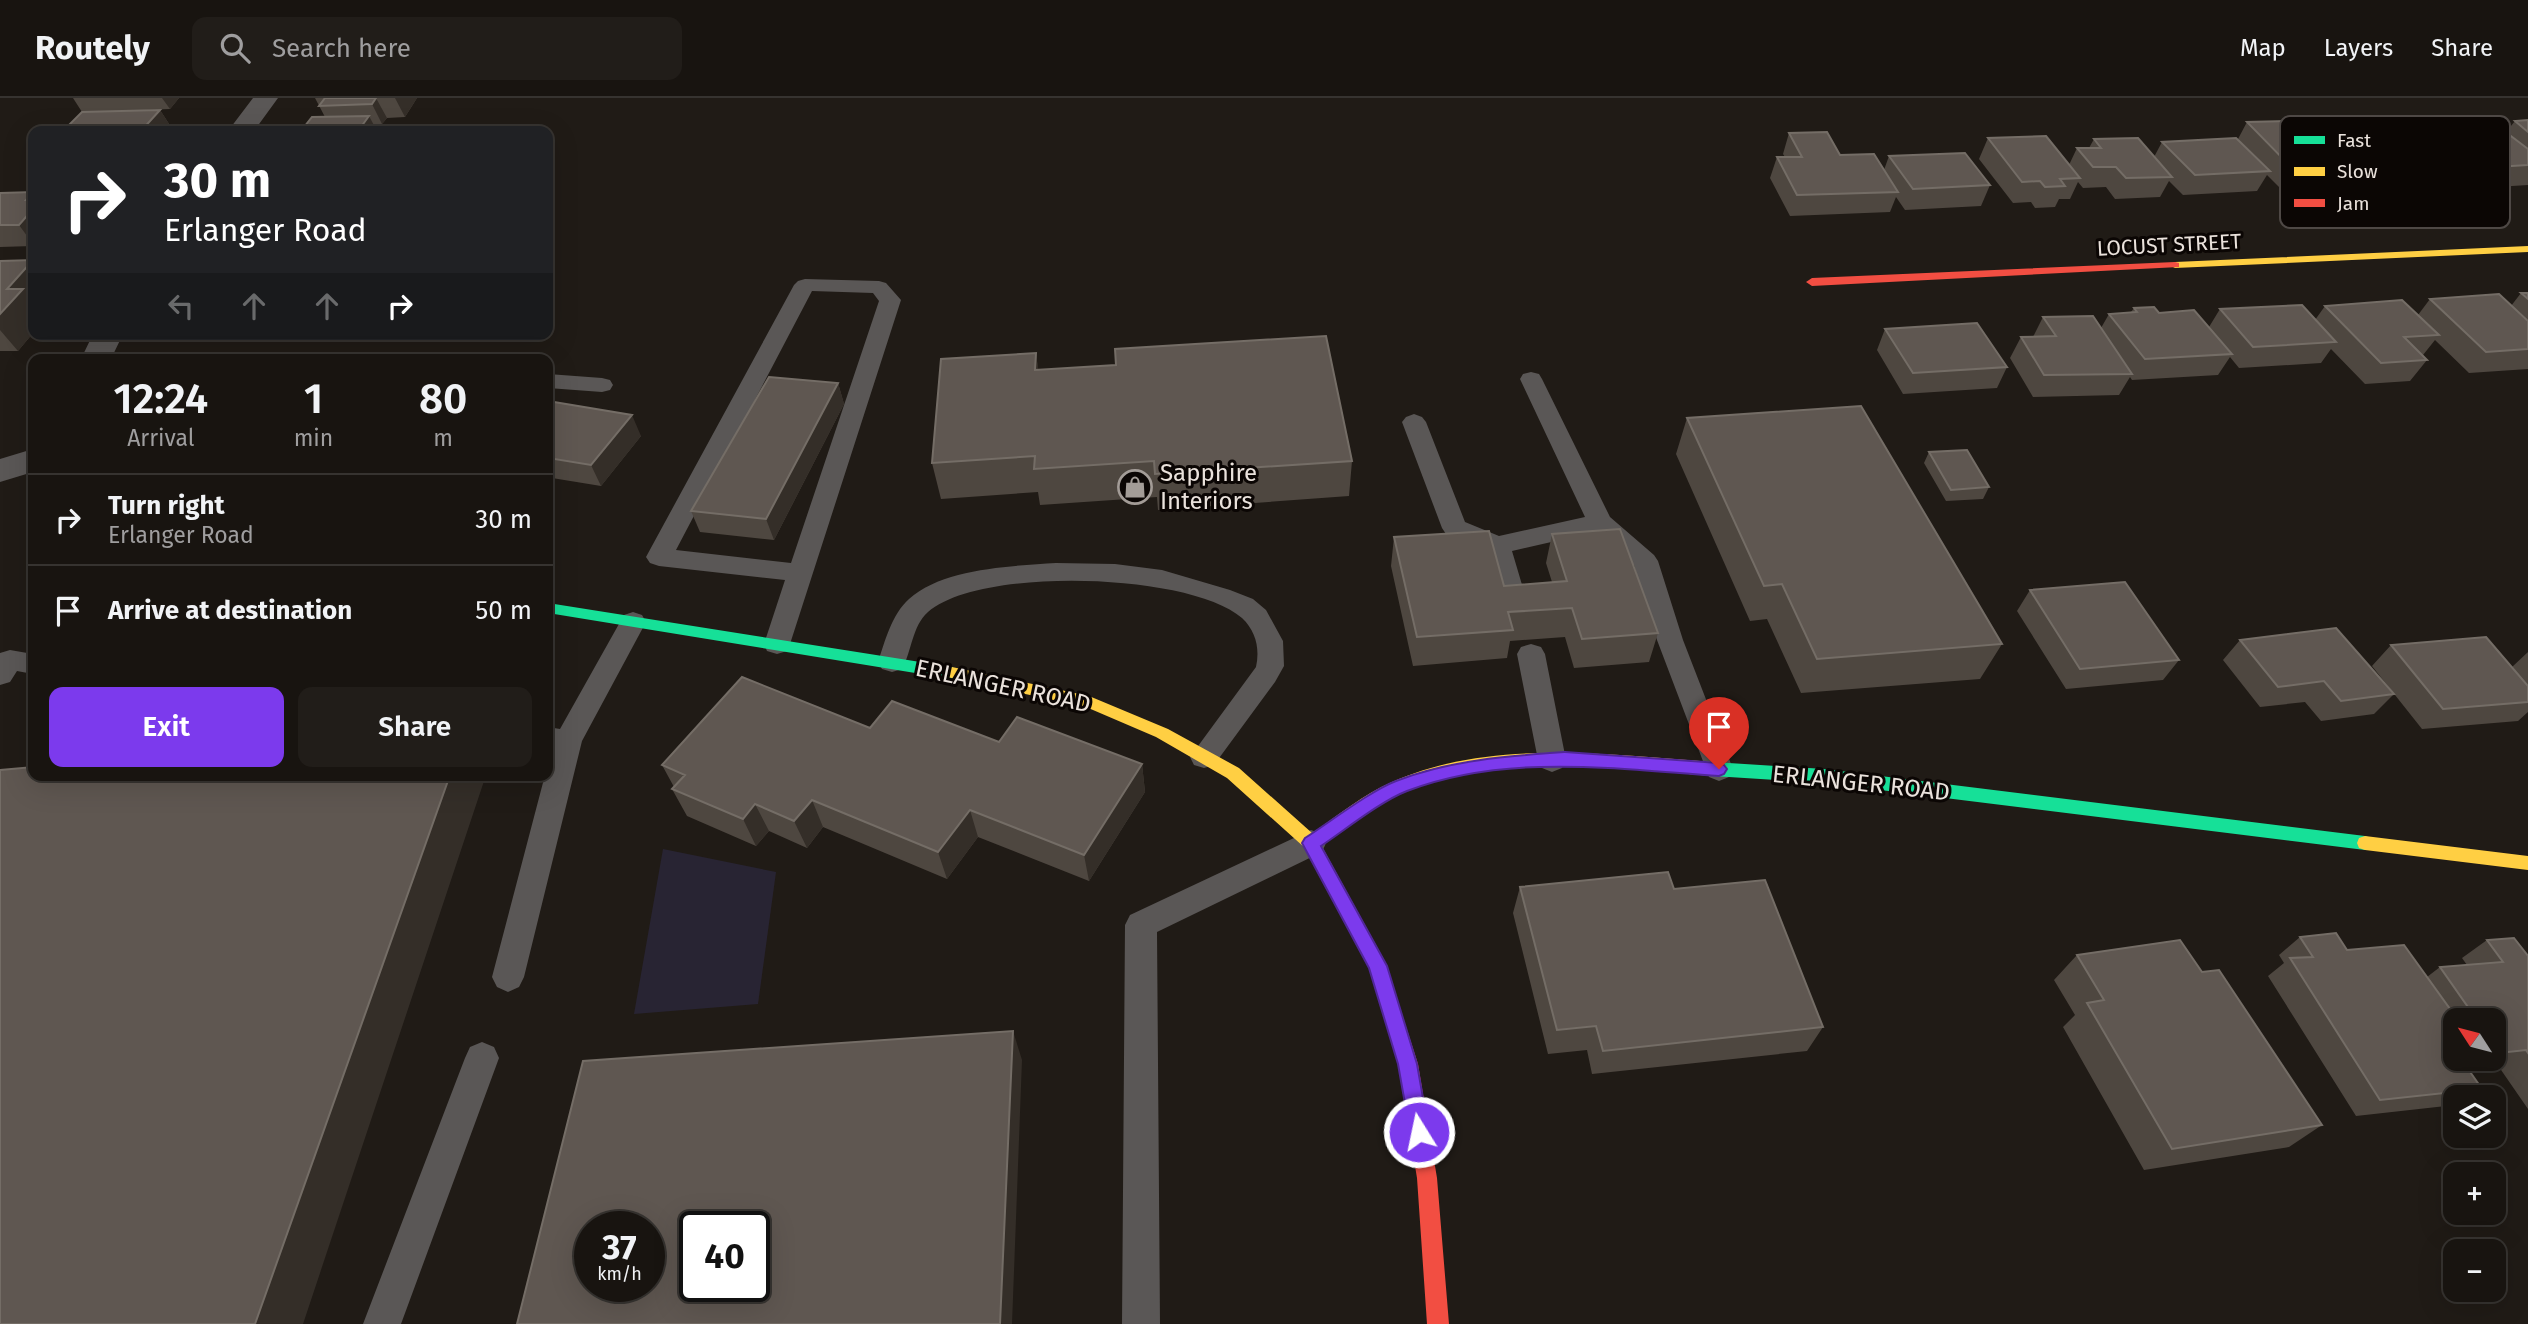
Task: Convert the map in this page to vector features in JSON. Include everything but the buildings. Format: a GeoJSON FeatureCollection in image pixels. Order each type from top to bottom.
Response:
{"type":"FeatureCollection","features":[{"type":"Feature","properties":{"kind":"street"},"geometry":{"type":"LineString","coordinates":[[245,126],[266,98]]}},
{"type":"Feature","properties":{"kind":"street","name":"LOCUST STREET"},"geometry":{"type":"LineString","coordinates":[[1812,282],[2528,249]]}},
{"type":"Feature","properties":{"kind":"street"},"geometry":{"type":"LineString","coordinates":[[0,471],[28,462]]}},
{"type":"Feature","properties":{"kind":"street","name":"ERLANGER ROAD"},"geometry":{"type":"LineString","coordinates":[[553,609],[892,662],[1089,702],[1162,733],[1233,773],[1311,843],[1399,786],[1455,770],[1552,760],[1824,776],[2528,863]]}},
{"type":"Feature","properties":{"kind":"street"},"geometry":{"type":"LineString","coordinates":[[1311,843],[1378,966],[1408,1064],[1427,1178],[1438,1324]]}},
{"type":"Feature","properties":{"kind":"lane"},"geometry":{"type":"LineString","coordinates":[[777,644],[890,300],[878,287],[805,285],[659,557],[800,573]]}},
{"type":"Feature","properties":{"kind":"lane"},"geometry":{"type":"LineString","coordinates":[[1531,379],[1600,522],[1645,561],[1670,640],[1719,769]]}},
{"type":"Feature","properties":{"kind":"lane"},"geometry":{"type":"LineString","coordinates":[[553,381],[603,385]]}},
{"type":"Feature","properties":{"kind":"lane"},"geometry":{"type":"LineString","coordinates":[[1414,422],[1455,528],[1498,545],[1600,522]]}},
{"type":"Feature","properties":{"kind":"lane"},"geometry":{"type":"LineString","coordinates":[[1498,545],[1515,605]]}},
{"type":"Feature","properties":{"kind":"lane"},"geometry":{"type":"LineString","coordinates":[[892,662],[902,629],[919,605],[941,590],[971,581],[1000,577],[1104,573],[1138,575],[1209,593],[1246,607],[1266,628],[1270,645],[1270,667],[1203,757]]}},
{"type":"Feature","properties":{"kind":"lane"},"geometry":{"type":"LineString","coordinates":[[553,764],[558,740],[633,622]]}},
{"type":"Feature","properties":{"kind":"lane"},"geometry":{"type":"LineString","coordinates":[[1531,654],[1552,760]]}},
{"type":"Feature","properties":{"kind":"lane"},"geometry":{"type":"LineString","coordinates":[[0,675],[10,660],[28,662]]}},
{"type":"Feature","properties":{"kind":"lane"},"geometry":{"type":"LineString","coordinates":[[508,977],[549,781]]}},
{"type":"Feature","properties":{"kind":"lane"},"geometry":{"type":"LineString","coordinates":[[1141,1324],[1141,925],[1311,843]]}},
{"type":"Feature","properties":{"kind":"lane"},"geometry":{"type":"LineString","coordinates":[[382,1324],[482,1058]]}},
{"type":"Feature","properties":{"kind":"shaded area"},"geometry":{"type":"Polygon","coordinates":[[[663,849],[776,872],[758,1004],[634,1014],[663,849]]]}},
{"type":"Feature","properties":{"kind":"traffic: fast"},"geometry":{"type":"LineString","coordinates":[[553,609],[952,673]]}},
{"type":"Feature","properties":{"kind":"traffic: fast"},"geometry":{"type":"LineString","coordinates":[[1713,769],[1824,776],[2365,843]]}},
{"type":"Feature","properties":{"kind":"traffic: slow"},"geometry":{"type":"LineString","coordinates":[[2175,265],[2528,249]]}},
{"type":"Feature","properties":{"kind":"traffic: slow"},"geometry":{"type":"LineString","coordinates":[[952,673],[1089,702],[1162,733],[1233,773],[1311,843],[1378,966],[1390,1005]]}},
{"type":"Feature","properties":{"kind":"traffic: slow"},"geometry":{"type":"LineString","coordinates":[[1311,843],[1401,785],[1477,765],[1556,760],[1713,769]]}},
{"type":"Feature","properties":{"kind":"traffic: slow"},"geometry":{"type":"LineString","coordinates":[[2365,843],[2528,863]]}},
{"type":"Feature","properties":{"kind":"traffic: jam"},"geometry":{"type":"LineString","coordinates":[[1812,282],[2175,265]]}},
{"type":"Feature","properties":{"kind":"traffic: jam"},"geometry":{"type":"LineString","coordinates":[[1390,1005],[1408,1064],[1427,1178],[1438,1324]]}},
{"type":"Feature","properties":{"kind":"place","name":"Sapphire Interiors"},"geometry":{"type":"Point","coordinates":[1135,487]}},
{"type":"Feature","properties":{"kind":"route"},"geometry":{"type":"LineString","coordinates":[[1419,1132],[1408,1064],[1378,966],[1311,843],[1399,786],[1455,770],[1565,759],[1719,769]]}}]}
